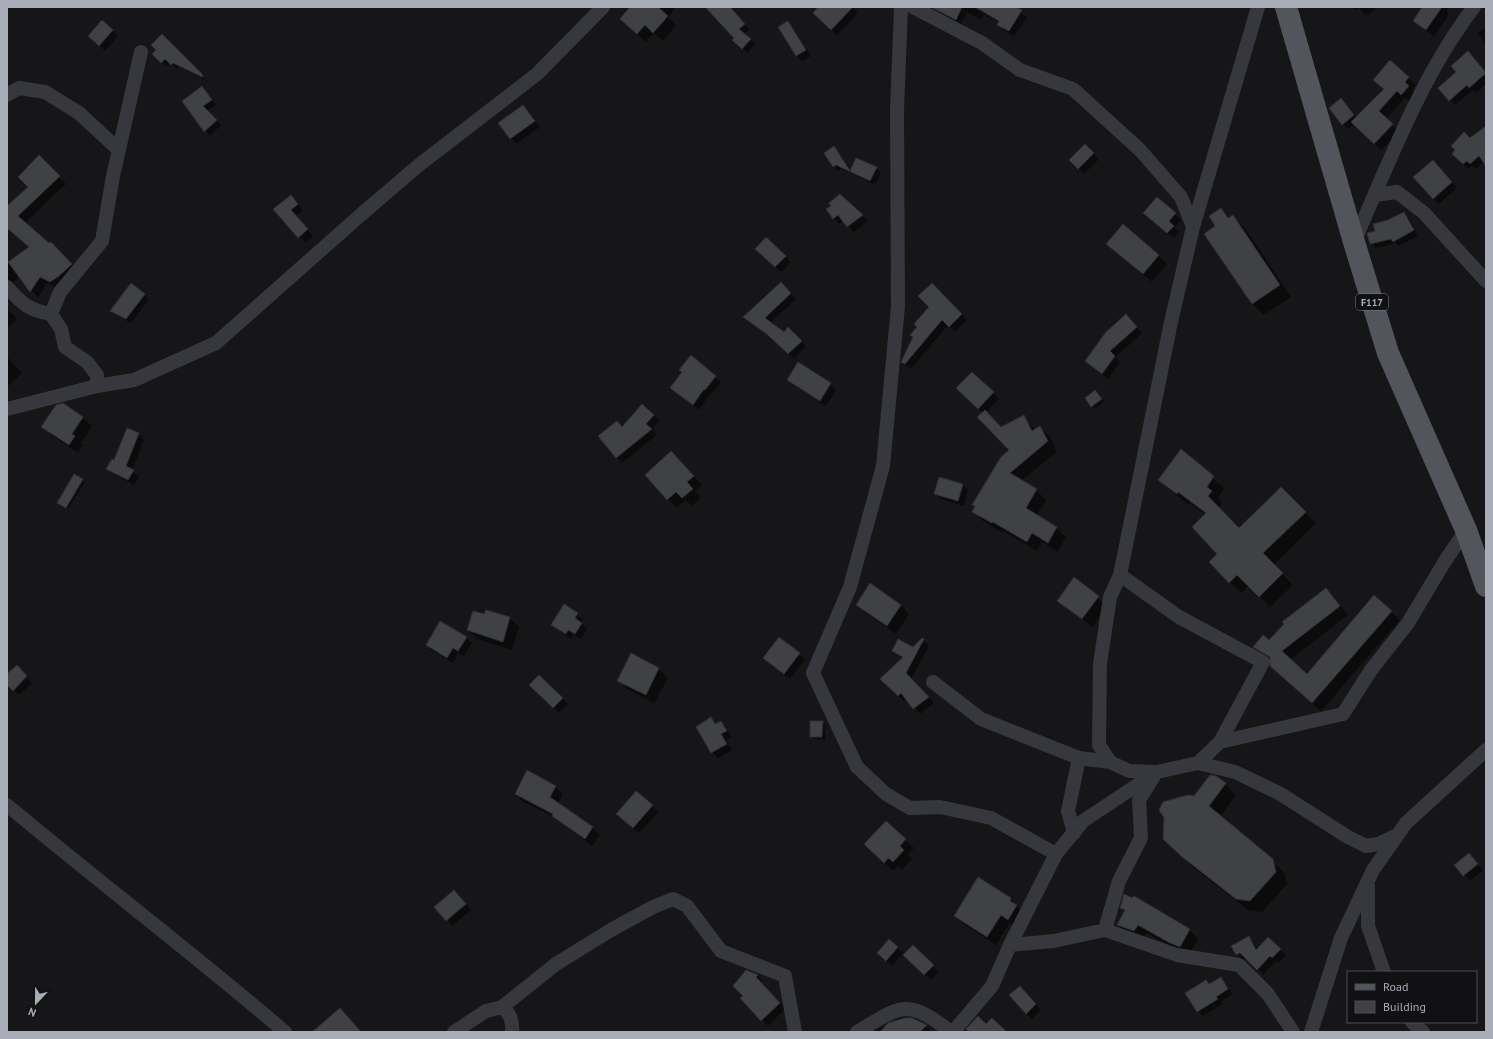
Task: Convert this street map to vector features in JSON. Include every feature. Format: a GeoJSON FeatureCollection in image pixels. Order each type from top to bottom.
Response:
{"type":"FeatureCollection","features":[{"type":"Feature","properties":{"kind":"main road","name":"F117"},"geometry":{"type":"LineString","coordinates":[[1286,7],[1354,242],[1388,353],[1466,530],[1486,586]]}},
{"type":"Feature","properties":{"kind":"street"},"geometry":{"type":"LineString","coordinates":[[7,409],[97,386],[134,380],[216,343],[392,188],[537,74],[603,7]]}},
{"type":"Feature","properties":{"kind":"street"},"geometry":{"type":"LineString","coordinates":[[901,7],[897,111],[898,306],[883,466],[850,587],[813,673],[857,766],[886,794],[910,808],[940,807],[990,818],[1056,854]]}},
{"type":"Feature","properties":{"kind":"street"},"geometry":{"type":"LineString","coordinates":[[913,7],[982,43],[1020,70],[1073,89],[1140,150],[1181,197],[1193,227]]}},
{"type":"Feature","properties":{"kind":"street"},"geometry":{"type":"LineString","coordinates":[[1110,762],[1099,745],[1100,664],[1110,597],[1120,575],[1171,322],[1193,227],[1258,7]]}},
{"type":"Feature","properties":{"kind":"street"},"geometry":{"type":"LineString","coordinates":[[1354,242],[1421,95],[1444,49],[1474,7]]}},
{"type":"Feature","properties":{"kind":"street"},"geometry":{"type":"LineString","coordinates":[[51,314],[60,292],[102,241],[119,150],[141,52]]}},
{"type":"Feature","properties":{"kind":"street"},"geometry":{"type":"LineString","coordinates":[[7,95],[19,88],[46,92],[79,113],[119,150]]}},
{"type":"Feature","properties":{"kind":"street"},"geometry":{"type":"LineString","coordinates":[[1375,195],[1397,192],[1424,213],[1486,281]]}},
{"type":"Feature","properties":{"kind":"street"},"geometry":{"type":"LineString","coordinates":[[7,288],[19,301],[37,312],[51,314],[61,329],[65,346],[87,362],[97,375],[97,386]]}},
{"type":"Feature","properties":{"kind":"street"},"geometry":{"type":"LineString","coordinates":[[1220,742],[1343,714],[1371,670],[1408,623],[1445,561],[1466,530]]}},
{"type":"Feature","properties":{"kind":"street"},"geometry":{"type":"LineString","coordinates":[[1120,575],[1179,617],[1263,662],[1220,742],[1198,763]]}},
{"type":"Feature","properties":{"kind":"street"},"geometry":{"type":"LineString","coordinates":[[933,682],[982,719],[1079,758],[1110,762],[1129,771],[1157,772],[1198,763],[1235,772],[1279,793],[1348,838],[1366,846],[1378,844],[1397,835]]}},
{"type":"Feature","properties":{"kind":"street"},"geometry":{"type":"LineString","coordinates":[[1311,1032],[1341,938],[1373,870],[1406,823],[1486,750]]}},
{"type":"Feature","properties":{"kind":"street"},"geometry":{"type":"LineString","coordinates":[[1074,832],[1068,811],[1079,758]]}},
{"type":"Feature","properties":{"kind":"street"},"geometry":{"type":"LineString","coordinates":[[857,1032],[890,1012],[907,1008],[926,1013],[952,1032],[992,986],[1010,945],[1056,854],[1083,821],[1157,772]]}},
{"type":"Feature","properties":{"kind":"street"},"geometry":{"type":"LineString","coordinates":[[1105,930],[1119,881],[1141,838],[1139,800],[1157,772]]}},
{"type":"Feature","properties":{"kind":"street"},"geometry":{"type":"LineString","coordinates":[[7,805],[70,858],[220,976],[285,1032]]}},
{"type":"Feature","properties":{"kind":"street"},"geometry":{"type":"LineString","coordinates":[[1368,882],[1368,926],[1384,971]]}},
{"type":"Feature","properties":{"kind":"street"},"geometry":{"type":"LineString","coordinates":[[454,1032],[486,1011],[502,1007],[556,964],[653,907],[674,899],[687,906],[721,951],[786,976],[795,1032]]}},
{"type":"Feature","properties":{"kind":"street"},"geometry":{"type":"LineString","coordinates":[[1010,945],[1054,941],[1105,930],[1177,954],[1239,965],[1268,994],[1293,1032]]}},
{"type":"Feature","properties":{"kind":"street"},"geometry":{"type":"LineString","coordinates":[[502,1007],[508,1011],[513,1025],[512,1032]]}},
{"type":"Feature","properties":{"kind":"street"},"geometry":{"type":"LineString","coordinates":[[1413,1023],[1423,1032]]}},
{"type":"Feature","properties":{"kind":"building"},"geometry":{"type":"Polygon","coordinates":[[[630,7],[658,7],[668,16],[653,33],[645,25],[637,34],[620,19],[630,7]]]}},
{"type":"Feature","properties":{"kind":"building"},"geometry":{"type":"Polygon","coordinates":[[[705,7],[730,7],[745,24],[739,29],[751,39],[742,49],[732,40],[734,38],[705,7]]]}},
{"type":"Feature","properties":{"kind":"building"},"geometry":{"type":"Polygon","coordinates":[[[818,7],[853,7],[831,30],[813,13],[818,7]]]}},
{"type":"Feature","properties":{"kind":"building"},"geometry":{"type":"Polygon","coordinates":[[[931,7],[962,7],[956,20],[931,7]]]}},
{"type":"Feature","properties":{"kind":"building"},"geometry":{"type":"Polygon","coordinates":[[[975,7],[1015,7],[1022,10],[1009,31],[997,25],[999,21],[975,7]]]}},
{"type":"Feature","properties":{"kind":"building"},"geometry":{"type":"Polygon","coordinates":[[[1422,7],[1442,7],[1426,30],[1413,21],[1422,7]]]}},
{"type":"Feature","properties":{"kind":"building"},"geometry":{"type":"Polygon","coordinates":[[[102,20],[113,30],[99,46],[88,36],[102,20]]]}},
{"type":"Feature","properties":{"kind":"building"},"geometry":{"type":"Polygon","coordinates":[[[788,21],[806,50],[796,56],[778,27],[788,21]]]}},
{"type":"Feature","properties":{"kind":"building"},"geometry":{"type":"Polygon","coordinates":[[[162,34],[203,75],[202,77],[173,63],[171,65],[165,59],[161,63],[152,54],[156,50],[151,45],[162,34]]]}},
{"type":"Feature","properties":{"kind":"building"},"geometry":{"type":"Polygon","coordinates":[[[1468,51],[1486,73],[1469,88],[1467,85],[1449,101],[1438,88],[1456,72],[1451,66],[1468,51]]]}},
{"type":"Feature","properties":{"kind":"building"},"geometry":{"type":"Polygon","coordinates":[[[1390,60],[1409,77],[1405,82],[1409,86],[1401,95],[1397,91],[1379,111],[1393,124],[1374,144],[1351,122],[1384,89],[1373,80],[1390,60]]]}},
{"type":"Feature","properties":{"kind":"building"},"geometry":{"type":"Polygon","coordinates":[[[202,86],[212,100],[203,106],[217,120],[204,132],[182,101],[202,86]]]}},
{"type":"Feature","properties":{"kind":"building"},"geometry":{"type":"Polygon","coordinates":[[[1341,98],[1354,115],[1342,125],[1329,108],[1341,98]]]}},
{"type":"Feature","properties":{"kind":"building"},"geometry":{"type":"Polygon","coordinates":[[[523,105],[535,121],[510,139],[498,123],[523,105]]]}},
{"type":"Feature","properties":{"kind":"building"},"geometry":{"type":"Polygon","coordinates":[[[1486,126],[1486,166],[1479,156],[1470,164],[1467,161],[1463,164],[1452,154],[1455,150],[1451,146],[1464,132],[1470,138],[1486,126]]]}},
{"type":"Feature","properties":{"kind":"building"},"geometry":{"type":"Polygon","coordinates":[[[1085,144],[1094,153],[1078,169],[1069,160],[1085,144]]]}},
{"type":"Feature","properties":{"kind":"building"},"geometry":{"type":"Polygon","coordinates":[[[834,146],[850,171],[856,158],[877,167],[870,181],[836,165],[833,167],[824,153],[834,146]]]}},
{"type":"Feature","properties":{"kind":"building"},"geometry":{"type":"Polygon","coordinates":[[[39,155],[60,176],[18,216],[49,243],[51,242],[72,264],[50,282],[40,277],[30,292],[8,262],[29,247],[7,228],[7,206],[28,187],[18,177],[39,155]]]}},
{"type":"Feature","properties":{"kind":"building"},"geometry":{"type":"Polygon","coordinates":[[[1433,160],[1452,182],[1433,199],[1413,177],[1433,160]]]}},
{"type":"Feature","properties":{"kind":"building"},"geometry":{"type":"Polygon","coordinates":[[[840,194],[863,215],[847,227],[838,215],[833,219],[826,209],[831,206],[829,203],[840,194]]]}},
{"type":"Feature","properties":{"kind":"building"},"geometry":{"type":"Polygon","coordinates":[[[291,195],[298,204],[291,210],[308,229],[298,238],[273,209],[291,195]]]}},
{"type":"Feature","properties":{"kind":"building"},"geometry":{"type":"Polygon","coordinates":[[[1157,197],[1176,213],[1169,221],[1174,226],[1167,233],[1143,213],[1157,197]]]}},
{"type":"Feature","properties":{"kind":"building"},"geometry":{"type":"Polygon","coordinates":[[[1221,208],[1228,218],[1233,215],[1280,285],[1252,304],[1204,234],[1215,226],[1209,216],[1221,208]]]}},
{"type":"Feature","properties":{"kind":"building"},"geometry":{"type":"Polygon","coordinates":[[[1404,212],[1414,230],[1393,242],[1391,239],[1370,244],[1367,233],[1375,231],[1373,224],[1388,220],[1404,212]]]}},
{"type":"Feature","properties":{"kind":"building"},"geometry":{"type":"Polygon","coordinates":[[[1123,224],[1159,255],[1143,274],[1106,244],[1123,224]]]}},
{"type":"Feature","properties":{"kind":"building"},"geometry":{"type":"Polygon","coordinates":[[[766,237],[786,256],[775,267],[755,249],[766,237]]]}},
{"type":"Feature","properties":{"kind":"building"},"geometry":{"type":"Polygon","coordinates":[[[781,282],[791,293],[765,318],[784,332],[788,327],[802,341],[788,354],[768,335],[743,317],[781,282]]]}},
{"type":"Feature","properties":{"kind":"building"},"geometry":{"type":"Polygon","coordinates":[[[131,283],[145,294],[126,319],[110,311],[131,283]]]}},
{"type":"Feature","properties":{"kind":"building"},"geometry":{"type":"Polygon","coordinates":[[[932,283],[962,314],[949,327],[942,320],[905,364],[901,362],[913,337],[910,335],[917,327],[914,324],[929,307],[918,296],[932,283]]]}},
{"type":"Feature","properties":{"kind":"building"},"geometry":{"type":"Polygon","coordinates":[[[1126,314],[1137,327],[1110,351],[1115,356],[1102,374],[1085,361],[1106,332],[1126,314]]]}},
{"type":"Feature","properties":{"kind":"building"},"geometry":{"type":"Polygon","coordinates":[[[691,355],[716,376],[705,390],[704,389],[693,405],[670,388],[682,372],[679,370],[691,355]]]}},
{"type":"Feature","properties":{"kind":"building"},"geometry":{"type":"Polygon","coordinates":[[[798,362],[831,383],[820,401],[787,380],[798,362]]]}},
{"type":"Feature","properties":{"kind":"building"},"geometry":{"type":"Polygon","coordinates":[[[972,372],[994,392],[978,409],[956,388],[972,372]]]}},
{"type":"Feature","properties":{"kind":"building"},"geometry":{"type":"Polygon","coordinates":[[[1095,390],[1102,399],[1091,407],[1085,398],[1095,390]]]}},
{"type":"Feature","properties":{"kind":"building"},"geometry":{"type":"Polygon","coordinates":[[[63,403],[83,417],[72,434],[75,436],[69,445],[41,427],[56,405],[63,403]]]}},
{"type":"Feature","properties":{"kind":"building"},"geometry":{"type":"Polygon","coordinates":[[[642,404],[654,415],[646,424],[652,429],[616,458],[598,436],[617,421],[622,427],[642,404]]]}},
{"type":"Feature","properties":{"kind":"building"},"geometry":{"type":"Polygon","coordinates":[[[985,410],[1001,427],[1024,415],[1032,431],[1040,426],[1048,441],[1010,473],[1037,489],[1026,508],[1057,527],[1048,543],[1032,533],[1027,542],[993,522],[992,523],[972,512],[975,506],[972,505],[1001,457],[1009,450],[977,417],[985,410]]]}},
{"type":"Feature","properties":{"kind":"building"},"geometry":{"type":"Polygon","coordinates":[[[127,428],[139,433],[126,466],[134,470],[128,480],[106,469],[112,459],[114,460],[127,428]]]}},
{"type":"Feature","properties":{"kind":"building"},"geometry":{"type":"Polygon","coordinates":[[[1181,449],[1214,476],[1207,487],[1212,491],[1208,496],[1239,528],[1281,487],[1306,512],[1263,553],[1283,573],[1259,597],[1237,575],[1229,583],[1209,562],[1217,554],[1192,527],[1206,513],[1178,492],[1177,494],[1158,480],[1181,449]]]}},
{"type":"Feature","properties":{"kind":"building"},"geometry":{"type":"Polygon","coordinates":[[[671,451],[694,476],[687,482],[693,489],[682,498],[676,492],[667,500],[645,475],[671,451]]]}},
{"type":"Feature","properties":{"kind":"building"},"geometry":{"type":"Polygon","coordinates":[[[74,474],[83,479],[66,508],[57,503],[74,474]]]}},
{"type":"Feature","properties":{"kind":"building"},"geometry":{"type":"Polygon","coordinates":[[[939,477],[963,484],[958,501],[934,494],[939,477]]]}},
{"type":"Feature","properties":{"kind":"building"},"geometry":{"type":"Polygon","coordinates":[[[1074,577],[1099,596],[1082,619],[1057,601],[1074,577]]]}},
{"type":"Feature","properties":{"kind":"building"},"geometry":{"type":"Polygon","coordinates":[[[870,583],[901,605],[887,626],[856,605],[870,583]]]}},
{"type":"Feature","properties":{"kind":"building"},"geometry":{"type":"Polygon","coordinates":[[[1326,588],[1340,606],[1282,651],[1307,674],[1374,595],[1392,611],[1312,703],[1270,666],[1270,657],[1253,647],[1263,635],[1269,640],[1284,624],[1282,622],[1326,588]]]}},
{"type":"Feature","properties":{"kind":"building"},"geometry":{"type":"Polygon","coordinates":[[[564,604],[578,613],[575,618],[582,623],[575,634],[568,630],[566,634],[551,625],[564,604]]]}},
{"type":"Feature","properties":{"kind":"building"},"geometry":{"type":"Polygon","coordinates":[[[486,610],[510,617],[503,642],[467,630],[473,611],[484,614],[486,610]]]}},
{"type":"Feature","properties":{"kind":"building"},"geometry":{"type":"Polygon","coordinates":[[[440,621],[467,637],[458,651],[453,648],[447,658],[426,645],[440,621]]]}},
{"type":"Feature","properties":{"kind":"building"},"geometry":{"type":"Polygon","coordinates":[[[779,637],[800,653],[784,674],[763,658],[779,637]]]}},
{"type":"Feature","properties":{"kind":"building"},"geometry":{"type":"Polygon","coordinates":[[[922,638],[924,639],[906,673],[929,697],[913,709],[901,693],[898,696],[880,679],[903,657],[892,651],[898,639],[913,647],[922,638]]]}},
{"type":"Feature","properties":{"kind":"building"},"geometry":{"type":"Polygon","coordinates":[[[631,653],[659,668],[646,695],[617,681],[631,653]]]}},
{"type":"Feature","properties":{"kind":"building"},"geometry":{"type":"Polygon","coordinates":[[[17,665],[27,676],[13,691],[7,685],[7,674],[17,665]]]}},
{"type":"Feature","properties":{"kind":"building"},"geometry":{"type":"Polygon","coordinates":[[[539,675],[563,698],[553,708],[529,685],[539,675]]]}},
{"type":"Feature","properties":{"kind":"building"},"geometry":{"type":"Polygon","coordinates":[[[711,717],[715,724],[721,721],[727,731],[721,734],[727,744],[711,753],[696,727],[711,717]]]}},
{"type":"Feature","properties":{"kind":"building"},"geometry":{"type":"Polygon","coordinates":[[[810,721],[823,721],[822,737],[810,737],[810,721]]]}},
{"type":"Feature","properties":{"kind":"building"},"geometry":{"type":"Polygon","coordinates":[[[527,770],[556,786],[550,797],[593,827],[585,839],[552,816],[553,814],[515,794],[527,770]]]}},
{"type":"Feature","properties":{"kind":"building"},"geometry":{"type":"Polygon","coordinates":[[[1210,775],[1216,776],[1226,783],[1209,806],[1273,859],[1276,872],[1250,901],[1236,899],[1181,856],[1163,839],[1164,818],[1159,810],[1163,802],[1188,795],[1194,796],[1210,775]]]}},
{"type":"Feature","properties":{"kind":"building"},"geometry":{"type":"Polygon","coordinates":[[[636,791],[653,805],[633,828],[616,814],[636,791]]]}},
{"type":"Feature","properties":{"kind":"building"},"geometry":{"type":"Polygon","coordinates":[[[886,821],[906,839],[900,846],[904,850],[893,862],[888,858],[884,863],[864,844],[886,821]]]}},
{"type":"Feature","properties":{"kind":"building"},"geometry":{"type":"Polygon","coordinates":[[[1469,853],[1478,864],[1463,876],[1454,865],[1469,853]]]}},
{"type":"Feature","properties":{"kind":"building"},"geometry":{"type":"Polygon","coordinates":[[[978,877],[1011,898],[1010,901],[1017,905],[1008,920],[1001,915],[987,937],[954,916],[978,877]]]}},
{"type":"Feature","properties":{"kind":"building"},"geometry":{"type":"Polygon","coordinates":[[[454,890],[466,904],[446,921],[434,907],[454,890]]]}},
{"type":"Feature","properties":{"kind":"building"},"geometry":{"type":"Polygon","coordinates":[[[1124,894],[1132,898],[1134,896],[1190,929],[1180,947],[1138,925],[1134,931],[1117,925],[1125,910],[1120,908],[1124,894]]]}},
{"type":"Feature","properties":{"kind":"building"},"geometry":{"type":"Polygon","coordinates":[[[1249,936],[1256,950],[1268,937],[1281,949],[1272,958],[1270,956],[1257,970],[1240,953],[1236,955],[1231,946],[1249,936]]]}},
{"type":"Feature","properties":{"kind":"building"},"geometry":{"type":"Polygon","coordinates":[[[889,939],[898,947],[886,961],[877,953],[889,939]]]}},
{"type":"Feature","properties":{"kind":"building"},"geometry":{"type":"Polygon","coordinates":[[[913,945],[934,965],[924,975],[903,955],[913,945]]]}},
{"type":"Feature","properties":{"kind":"building"},"geometry":{"type":"Polygon","coordinates":[[[746,970],[758,975],[756,977],[780,1003],[761,1021],[740,998],[743,996],[733,986],[746,970]]]}},
{"type":"Feature","properties":{"kind":"building"},"geometry":{"type":"Polygon","coordinates":[[[1221,977],[1228,989],[1216,997],[1218,999],[1197,1012],[1185,993],[1206,980],[1209,984],[1221,977]]]}},
{"type":"Feature","properties":{"kind":"building"},"geometry":{"type":"Polygon","coordinates":[[[1020,986],[1036,1004],[1026,1014],[1009,995],[1020,986]]]}},
{"type":"Feature","properties":{"kind":"building"},"geometry":{"type":"Polygon","coordinates":[[[340,1008],[361,1032],[312,1032],[340,1008]]]}},
{"type":"Feature","properties":{"kind":"building"},"geometry":{"type":"Polygon","coordinates":[[[978,1016],[986,1024],[992,1018],[1007,1032],[969,1032],[966,1029],[978,1016]]]}},
{"type":"Feature","properties":{"kind":"building"},"geometry":{"type":"Polygon","coordinates":[[[905,1018],[912,1018],[927,1025],[920,1032],[880,1032],[888,1023],[905,1018]]]}}]}
